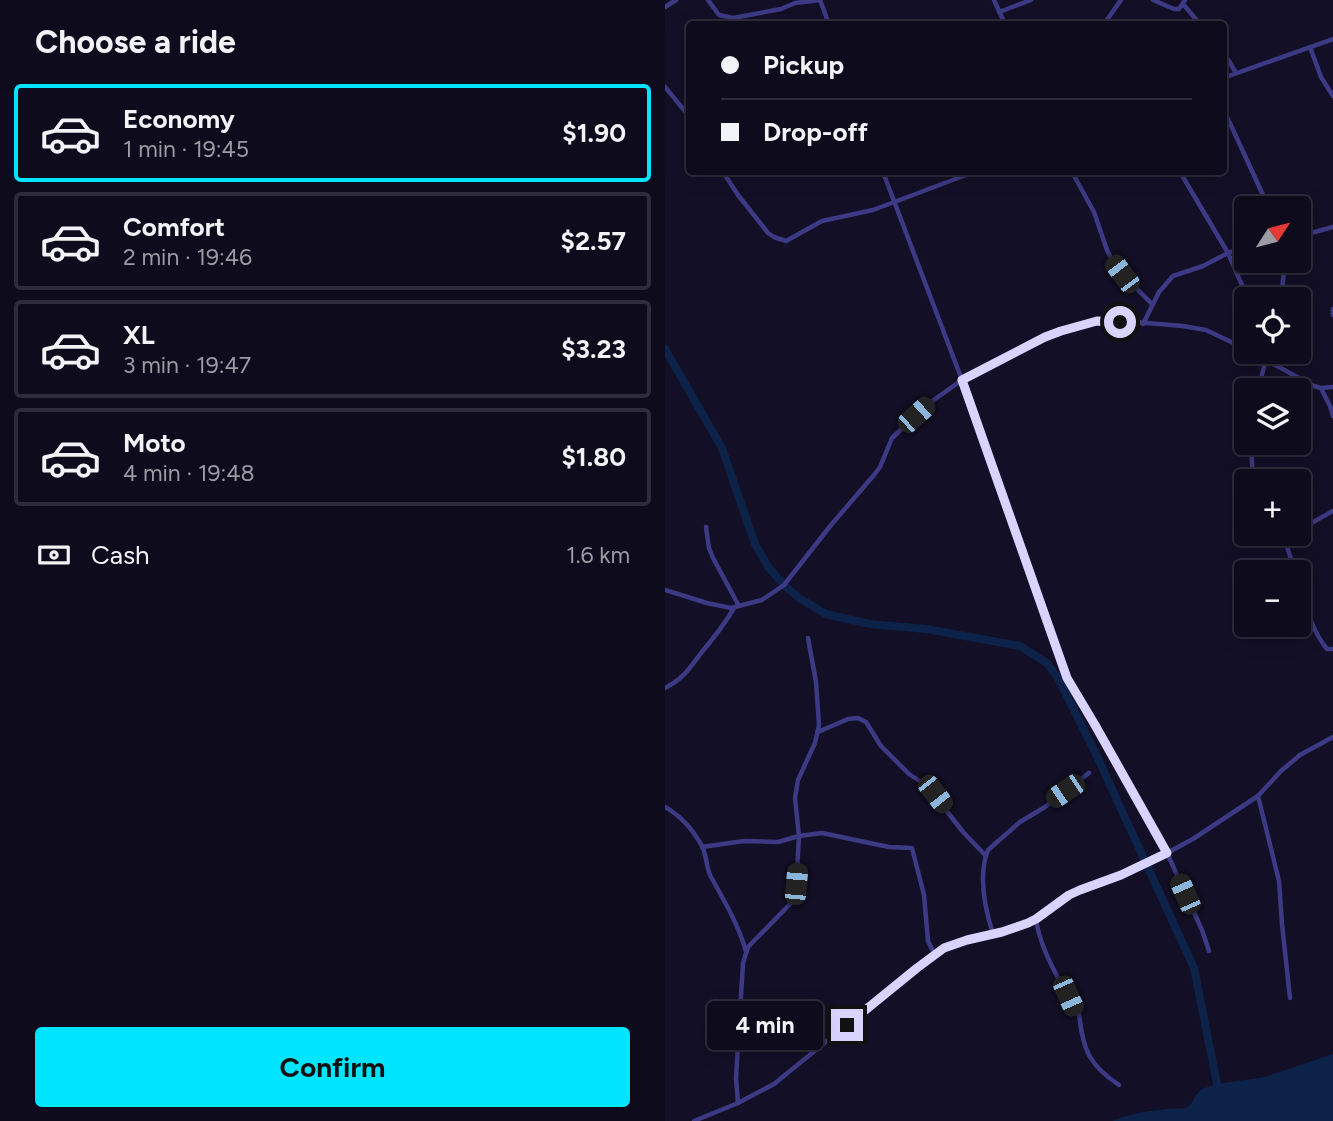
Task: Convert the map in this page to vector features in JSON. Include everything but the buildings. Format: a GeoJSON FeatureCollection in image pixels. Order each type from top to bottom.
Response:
{"type":"FeatureCollection","features":[{"type":"Feature","properties":{"kind":"street"},"geometry":{"type":"LineString","coordinates":[[665,8],[676,0]]}},
{"type":"Feature","properties":{"kind":"street"},"geometry":{"type":"LineString","coordinates":[[708,0],[719,15],[733,18],[781,9],[795,3],[820,0],[828,21]]}},
{"type":"Feature","properties":{"kind":"street"},"geometry":{"type":"LineString","coordinates":[[994,0],[1004,21]]}},
{"type":"Feature","properties":{"kind":"street"},"geometry":{"type":"LineString","coordinates":[[999,12],[1031,0]]}},
{"type":"Feature","properties":{"kind":"street"},"geometry":{"type":"LineString","coordinates":[[1106,21],[1121,0]]}},
{"type":"Feature","properties":{"kind":"street"},"geometry":{"type":"LineString","coordinates":[[1153,0],[1174,9],[1179,9],[1184,2],[1199,21]]}},
{"type":"Feature","properties":{"kind":"street"},"geometry":{"type":"LineString","coordinates":[[1227,76],[1333,39]]}},
{"type":"Feature","properties":{"kind":"street"},"geometry":{"type":"LineString","coordinates":[[1310,47],[1321,77],[1333,96]]}},
{"type":"Feature","properties":{"kind":"street"},"geometry":{"type":"LineString","coordinates":[[1227,58],[1236,73]]}},
{"type":"Feature","properties":{"kind":"street"},"geometry":{"type":"LineString","coordinates":[[665,87],[686,112]]}},
{"type":"Feature","properties":{"kind":"street"},"geometry":{"type":"LineString","coordinates":[[1227,117],[1263,196]]}},
{"type":"Feature","properties":{"kind":"street"},"geometry":{"type":"LineString","coordinates":[[725,175],[768,233],[786,241],[822,221],[873,210],[966,175]]}},
{"type":"Feature","properties":{"kind":"street"},"geometry":{"type":"LineString","coordinates":[[884,175],[962,380],[1067,678],[1167,853],[1209,951]]}},
{"type":"Feature","properties":{"kind":"street"},"geometry":{"type":"LineString","coordinates":[[1074,175],[1094,212],[1113,262],[1152,304]]}},
{"type":"Feature","properties":{"kind":"street"},"geometry":{"type":"LineString","coordinates":[[1182,175],[1228,253],[1243,287]]}},
{"type":"Feature","properties":{"kind":"street"},"geometry":{"type":"LineString","coordinates":[[1311,232],[1333,227]]}},
{"type":"Feature","properties":{"kind":"street"},"geometry":{"type":"LineString","coordinates":[[1143,324],[1163,286],[1173,276],[1203,266],[1234,251]]}},
{"type":"Feature","properties":{"kind":"street"},"geometry":{"type":"LineString","coordinates":[[1333,309],[1333,314]]}},
{"type":"Feature","properties":{"kind":"street"},"geometry":{"type":"LineString","coordinates":[[665,590],[720,607],[737,607],[762,600],[784,585],[880,467],[893,438],[928,404],[962,380],[1045,337],[1097,321],[1184,326],[1206,330],[1234,343]]}},
{"type":"Feature","properties":{"kind":"street"},"geometry":{"type":"LineString","coordinates":[[1272,364],[1321,388],[1333,387]]}},
{"type":"Feature","properties":{"kind":"street"},"geometry":{"type":"LineString","coordinates":[[1321,388],[1331,403],[1333,416]]}},
{"type":"Feature","properties":{"kind":"street"},"geometry":{"type":"LineString","coordinates":[[1311,523],[1333,511]]}},
{"type":"Feature","properties":{"kind":"street"},"geometry":{"type":"LineString","coordinates":[[706,527],[709,548],[737,607]]}},
{"type":"Feature","properties":{"kind":"street"},"geometry":{"type":"LineString","coordinates":[[665,688],[692,667],[737,607]]}},
{"type":"Feature","properties":{"kind":"street"},"geometry":{"type":"LineString","coordinates":[[1311,617],[1319,640],[1327,649],[1333,649]]}},
{"type":"Feature","properties":{"kind":"street"},"geometry":{"type":"LineString","coordinates":[[738,1103],[738,1033],[746,951],[792,902],[796,890],[799,836],[795,798],[798,780],[813,749],[817,732],[818,699],[808,638]]}},
{"type":"Feature","properties":{"kind":"street"},"geometry":{"type":"LineString","coordinates":[[817,732],[848,719],[858,718],[866,722],[881,746],[909,775],[927,786],[963,832],[986,856]]}},
{"type":"Feature","properties":{"kind":"street"},"geometry":{"type":"LineString","coordinates":[[694,1121],[738,1103],[774,1084],[935,955],[953,944],[1018,927],[1036,919],[1069,895],[1121,875],[1193,839],[1258,796],[1300,755],[1333,737]]}},
{"type":"Feature","properties":{"kind":"street"},"geometry":{"type":"LineString","coordinates":[[993,934],[986,907],[983,877],[988,850],[1020,821],[1045,807],[1089,773]]}},
{"type":"Feature","properties":{"kind":"street"},"geometry":{"type":"LineString","coordinates":[[1258,796],[1279,881],[1290,998]]}},
{"type":"Feature","properties":{"kind":"street"},"geometry":{"type":"LineString","coordinates":[[665,807],[675,812],[688,826],[702,847],[710,875],[733,916],[746,951]]}},
{"type":"Feature","properties":{"kind":"street"},"geometry":{"type":"LineString","coordinates":[[702,847],[744,841],[778,842],[823,833],[889,847],[912,848],[924,895],[928,941],[935,955]]}},
{"type":"Feature","properties":{"kind":"street"},"geometry":{"type":"LineString","coordinates":[[1036,919],[1051,964],[1074,1010],[1079,1014],[1086,1052],[1100,1071],[1119,1085]]}},
{"type":"Feature","properties":{"kind":"water"},"geometry":{"type":"Polygon","coordinates":[[[1333,1054],[1333,1121],[1112,1121],[1149,1111],[1186,1108],[1202,1089],[1217,1084],[1265,1077],[1333,1054]]]}},
{"type":"Feature","properties":{"kind":"waterway"},"geometry":{"type":"LineString","coordinates":[[665,349],[722,448],[755,544],[769,568],[799,598],[826,614],[870,624],[926,629],[1020,646],[1047,663],[1058,678],[1095,752],[1194,968],[1217,1084]]}},
{"type":"Feature","properties":{"kind":"route"},"geometry":{"type":"LineString","coordinates":[[847,1025],[944,948],[1028,923],[1069,895],[1121,875],[1167,853],[1067,678],[962,380],[1061,331],[1097,321],[1120,322]]}}]}
